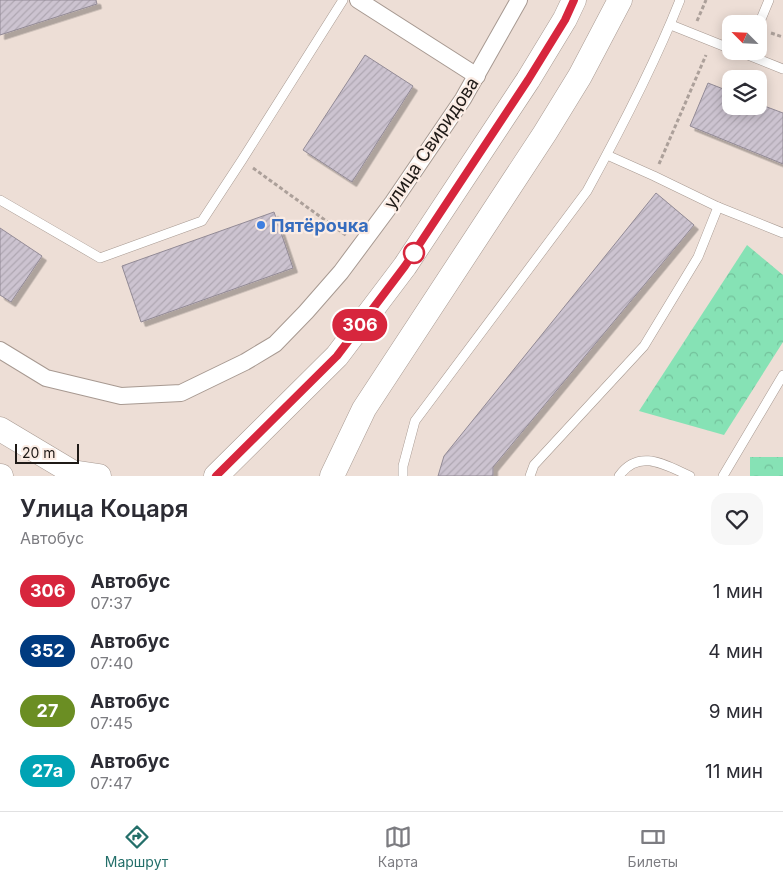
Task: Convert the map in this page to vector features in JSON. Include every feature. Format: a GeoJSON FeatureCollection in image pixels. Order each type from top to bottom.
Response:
{"type":"FeatureCollection","features":[{"type":"Feature","properties":{"kind":"street"},"geometry":{"type":"LineString","coordinates":[[358,0],[477,76]]}},
{"type":"Feature","properties":{"kind":"street","name":"улица Свиридова"},"geometry":{"type":"LineString","coordinates":[[0,350],[46,378],[121,396],[181,392],[245,362],[275,344],[312,306],[341,272],[393,202],[464,99],[519,0]]}},
{"type":"Feature","properties":{"kind":"street"},"geometry":{"type":"LineString","coordinates":[[216,476],[337,356],[405,266],[528,80],[565,20],[574,0]]}},
{"type":"Feature","properties":{"kind":"street"},"geometry":{"type":"LineString","coordinates":[[332,476],[364,409],[545,134],[580,76],[620,0]]}},
{"type":"Feature","properties":{"kind":"street"},"geometry":{"type":"LineString","coordinates":[[0,429],[72,472],[99,476]]}},
{"type":"Feature","properties":{"kind":"lane"},"geometry":{"type":"LineString","coordinates":[[0,200],[100,258],[202,221],[343,0]]}},
{"type":"Feature","properties":{"kind":"lane"},"geometry":{"type":"LineString","coordinates":[[403,476],[403,466],[415,421],[586,191],[607,155],[642,86],[680,0]]}},
{"type":"Feature","properties":{"kind":"lane"},"geometry":{"type":"LineString","coordinates":[[763,15],[769,0]]}},
{"type":"Feature","properties":{"kind":"lane"},"geometry":{"type":"LineString","coordinates":[[670,25],[722,45]]}},
{"type":"Feature","properties":{"kind":"lane"},"geometry":{"type":"LineString","coordinates":[[762,60],[783,69]]}},
{"type":"Feature","properties":{"kind":"lane"},"geometry":{"type":"LineString","coordinates":[[607,155],[718,207],[783,233]]}},
{"type":"Feature","properties":{"kind":"lane"},"geometry":{"type":"LineString","coordinates":[[530,476],[534,465],[644,346],[698,257],[718,207]]}},
{"type":"Feature","properties":{"kind":"lane"},"geometry":{"type":"LineString","coordinates":[[723,476],[783,375]]}},
{"type":"Feature","properties":{"kind":"lane"},"geometry":{"type":"LineString","coordinates":[[619,476],[633,462],[644,460],[660,463],[690,476]]}},
{"type":"Feature","properties":{"kind":"path"},"geometry":{"type":"LineString","coordinates":[[692,33],[706,0]]}},
{"type":"Feature","properties":{"kind":"path"},"geometry":{"type":"LineString","coordinates":[[654,176],[712,41]]}},
{"type":"Feature","properties":{"kind":"path"},"geometry":{"type":"LineString","coordinates":[[242,160],[361,246]]}},
{"type":"Feature","properties":{"kind":"green space"},"geometry":{"type":"Polygon","coordinates":[[[747,245],[783,275],[783,342],[724,435],[639,411],[747,245]]]}},
{"type":"Feature","properties":{"kind":"green space"},"geometry":{"type":"Polygon","coordinates":[[[750,457],[783,457],[783,476],[750,476],[750,457]]]}},
{"type":"Feature","properties":{"kind":"building"},"geometry":{"type":"Polygon","coordinates":[[[0,0],[96,0],[97,4],[0,35],[0,0]]]}},
{"type":"Feature","properties":{"kind":"building"},"geometry":{"type":"Polygon","coordinates":[[[365,55],[413,86],[352,182],[303,150],[365,55]]]}},
{"type":"Feature","properties":{"kind":"building"},"geometry":{"type":"Polygon","coordinates":[[[708,83],[722,88],[722,115],[767,115],[767,107],[783,113],[783,164],[690,126],[708,83]]]}},
{"type":"Feature","properties":{"kind":"building"},"geometry":{"type":"Polygon","coordinates":[[[656,193],[694,225],[493,467],[493,476],[438,476],[444,456],[656,193]]]}},
{"type":"Feature","properties":{"kind":"building"},"geometry":{"type":"Polygon","coordinates":[[[274,212],[293,268],[141,322],[122,266],[274,212]]]}},
{"type":"Feature","properties":{"kind":"building"},"geometry":{"type":"Polygon","coordinates":[[[0,228],[42,256],[11,302],[0,295],[0,228]]]}},
{"type":"Feature","properties":{"kind":"bus line","name":"306"},"geometry":{"type":"LineString","coordinates":[[216,476],[337,356],[405,266],[528,80],[565,20],[574,0]]}},
{"type":"Feature","properties":{"kind":"place","name":"Пятёрочка"},"geometry":{"type":"Point","coordinates":[261,225]}}]}
